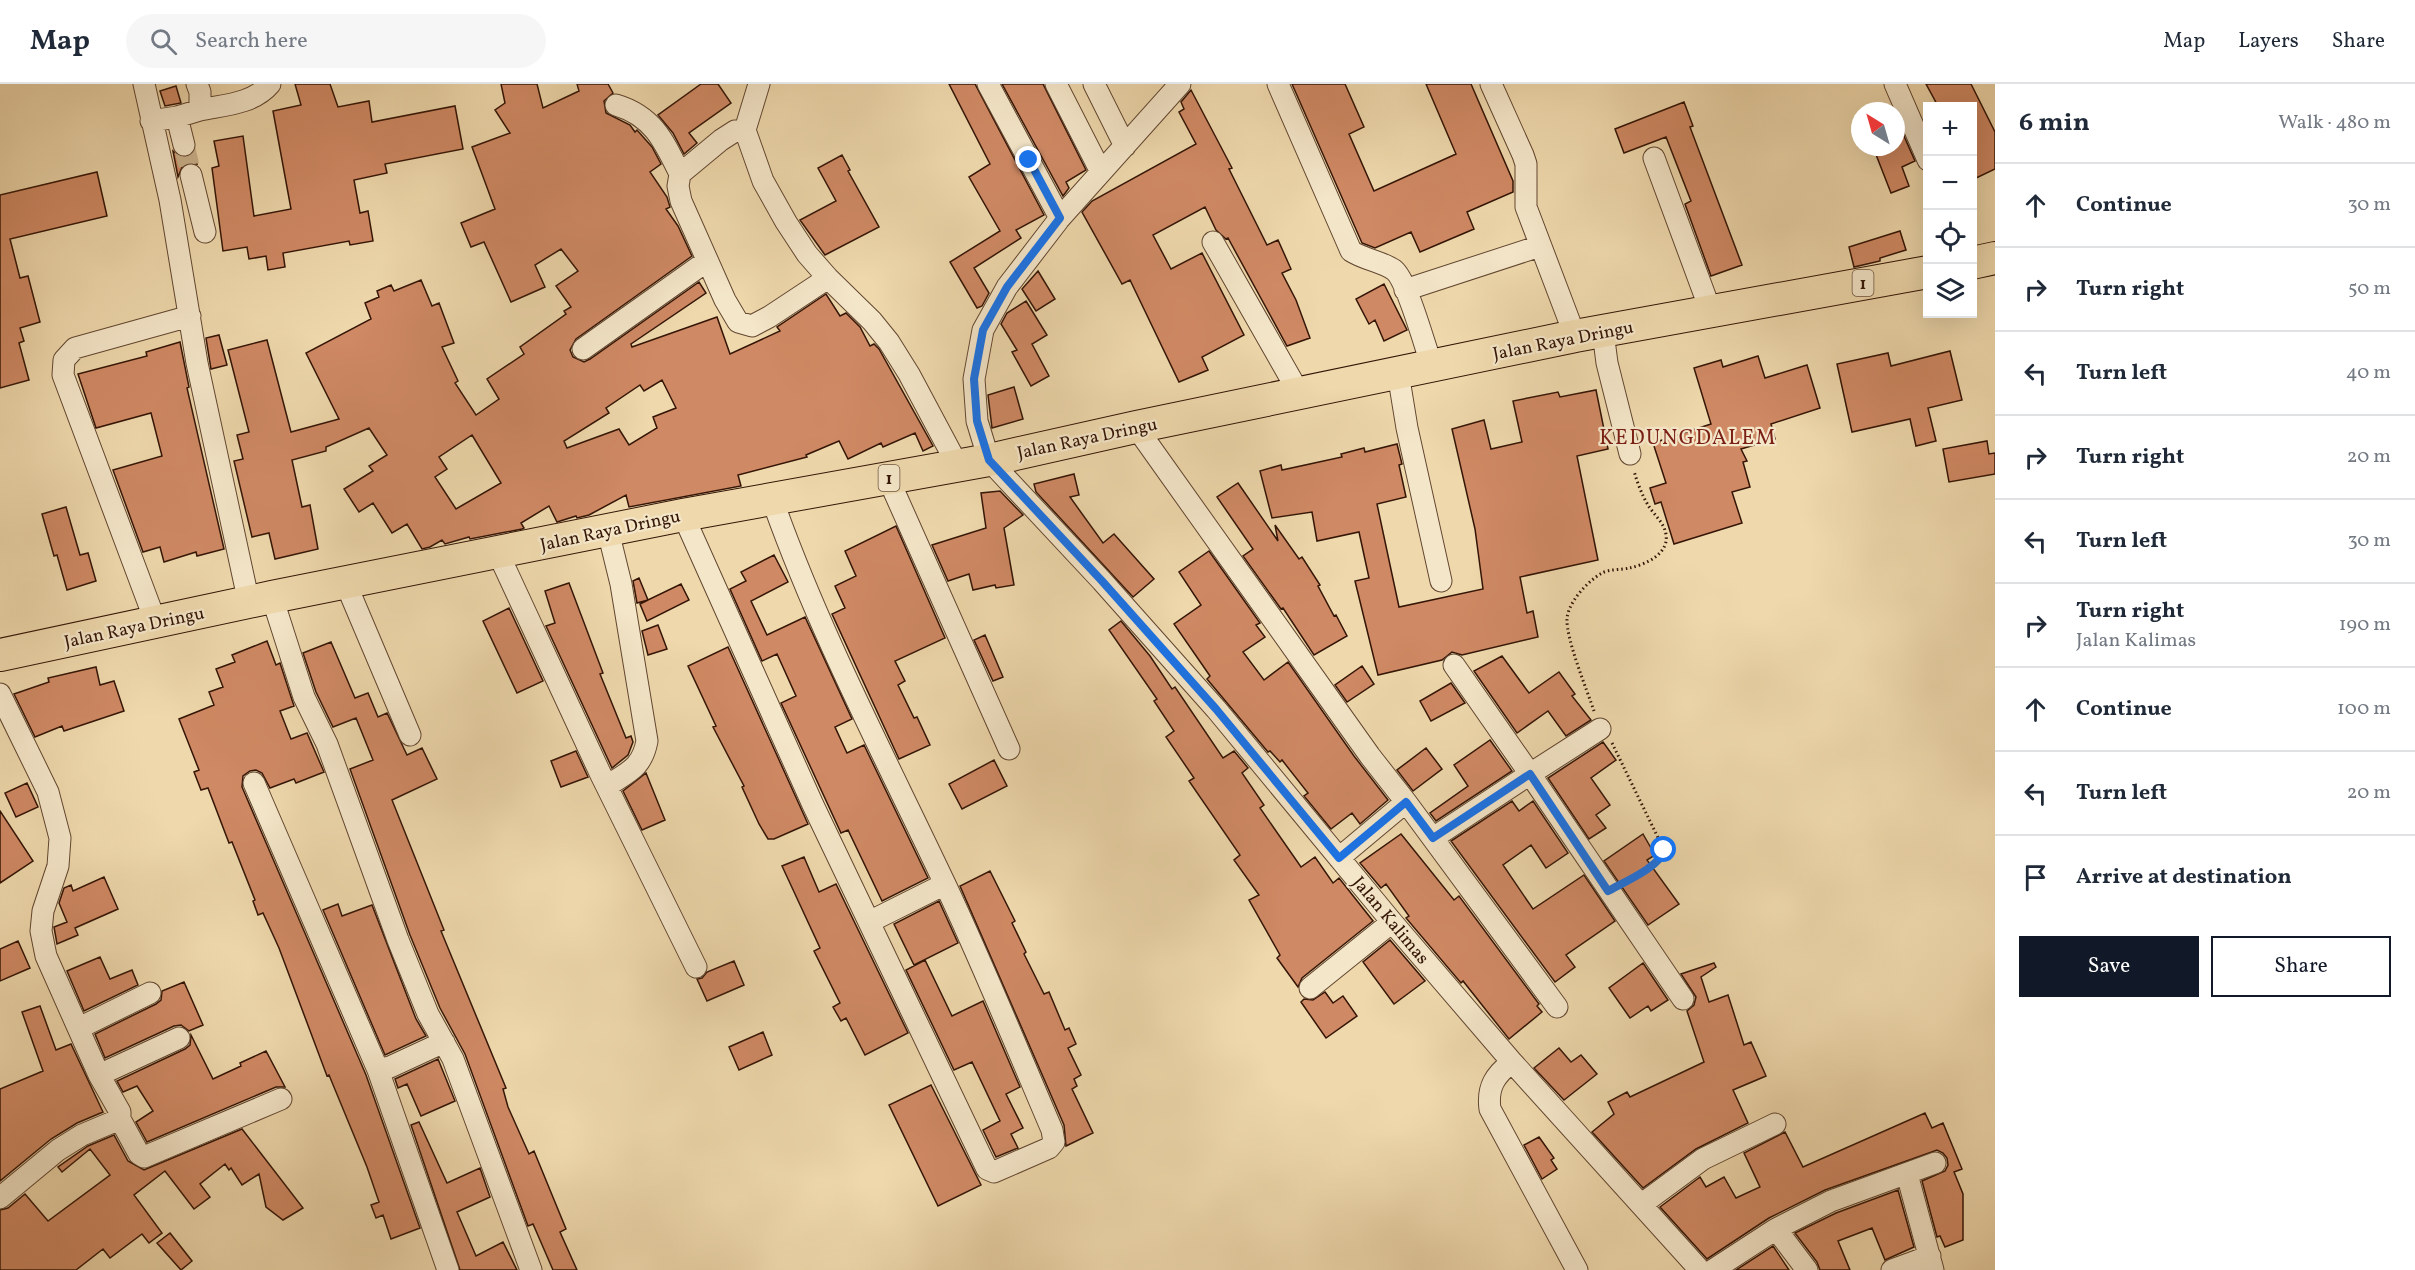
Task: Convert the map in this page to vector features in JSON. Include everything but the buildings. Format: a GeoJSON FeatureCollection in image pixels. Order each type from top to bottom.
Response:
{"type":"FeatureCollection","features":[{"type":"Feature","properties":{"kind":"highway"},"geometry":{"type":"LineString","coordinates":[[1977,262],[1995,258]]}},
{"type":"Feature","properties":{"kind":"highway","name":"Jalan Raya Dringu"},"geometry":{"type":"LineString","coordinates":[[0,655],[683,515],[989,460],[1136,427],[1589,334],[1923,273]]}},
{"type":"Feature","properties":{"kind":"street"},"geometry":{"type":"LineString","coordinates":[[144,84],[170,200],[197,363],[261,600],[327,744],[398,940],[428,1014],[453,1059],[531,1270]]}},
{"type":"Feature","properties":{"kind":"street"},"geometry":{"type":"LineString","coordinates":[[197,84],[200,92],[200,110]]}},
{"type":"Feature","properties":{"kind":"street"},"geometry":{"type":"LineString","coordinates":[[151,121],[177,117],[253,98],[263,93],[270,84]]}},
{"type":"Feature","properties":{"kind":"street"},"geometry":{"type":"LineString","coordinates":[[759,84],[745,130],[763,181],[807,254],[872,321],[889,342],[909,374],[957,464]]}},
{"type":"Feature","properties":{"kind":"street"},"geometry":{"type":"LineString","coordinates":[[988,84],[1060,218]]}},
{"type":"Feature","properties":{"kind":"street"},"geometry":{"type":"LineString","coordinates":[[1056,84],[1101,172]]}},
{"type":"Feature","properties":{"kind":"street"},"geometry":{"type":"LineString","coordinates":[[1095,84],[1125,146]]}},
{"type":"Feature","properties":{"kind":"street"},"geometry":{"type":"LineString","coordinates":[[1278,84],[1351,251],[1363,259],[1376,261],[1395,271],[1405,290],[1432,366]]}},
{"type":"Feature","properties":{"kind":"street"},"geometry":{"type":"LineString","coordinates":[[1491,84],[1526,164],[1526,207],[1540,246],[1607,363],[1630,454]]}},
{"type":"Feature","properties":{"kind":"street"},"geometry":{"type":"LineString","coordinates":[[1895,84],[1926,156]]}},
{"type":"Feature","properties":{"kind":"street"},"geometry":{"type":"LineString","coordinates":[[989,460],[977,421],[974,379],[983,330],[1007,287],[1060,218],[1125,146],[1172,88]]}},
{"type":"Feature","properties":{"kind":"street"},"geometry":{"type":"LineString","coordinates":[[616,105],[636,112],[653,126],[663,140],[680,174],[678,186],[681,201],[725,300],[738,322],[752,326],[828,278]]}},
{"type":"Feature","properties":{"kind":"street"},"geometry":{"type":"LineString","coordinates":[[177,117],[184,145]]}},
{"type":"Feature","properties":{"kind":"street"},"geometry":{"type":"LineString","coordinates":[[680,174],[721,140],[735,131],[745,130]]}},
{"type":"Feature","properties":{"kind":"street"},"geometry":{"type":"LineString","coordinates":[[1654,158],[1711,312]]}},
{"type":"Feature","properties":{"kind":"street"},"geometry":{"type":"LineString","coordinates":[[191,175],[205,232]]}},
{"type":"Feature","properties":{"kind":"street"},"geometry":{"type":"LineString","coordinates":[[1214,242],[1299,393]]}},
{"type":"Feature","properties":{"kind":"street"},"geometry":{"type":"LineString","coordinates":[[1405,290],[1540,246]]}},
{"type":"Feature","properties":{"kind":"street"},"geometry":{"type":"LineString","coordinates":[[583,349],[707,261]]}},
{"type":"Feature","properties":{"kind":"street"},"geometry":{"type":"LineString","coordinates":[[156,623],[63,375],[64,360],[75,348],[190,316]]}},
{"type":"Feature","properties":{"kind":"street"},"geometry":{"type":"LineString","coordinates":[[1398,373],[1407,428],[1441,582]]}},
{"type":"Feature","properties":{"kind":"street"},"geometry":{"type":"LineString","coordinates":[[1136,427],[1364,747],[1557,1007]]}},
{"type":"Feature","properties":{"kind":"street","name":"Jalan Kalimas"},"geometry":{"type":"LineString","coordinates":[[989,460],[1102,581],[1216,709],[1392,922],[1502,1071],[1642,1204],[1700,1270]]}},
{"type":"Feature","properties":{"kind":"street"},"geometry":{"type":"LineString","coordinates":[[888,478],[1009,749]]}},
{"type":"Feature","properties":{"kind":"street"},"geometry":{"type":"LineString","coordinates":[[683,515],[868,922],[987,1169],[994,1172],[1049,1148],[1054,1142],[1052,1130],[945,884],[863,718],[790,548],[772,499]]}},
{"type":"Feature","properties":{"kind":"street"},"geometry":{"type":"LineString","coordinates":[[607,786],[638,765],[644,755],[647,741],[621,584],[608,531]]}},
{"type":"Feature","properties":{"kind":"street"},"geometry":{"type":"LineString","coordinates":[[498,553],[607,786],[696,967]]}},
{"type":"Feature","properties":{"kind":"street"},"geometry":{"type":"LineString","coordinates":[[346,584],[410,735]]}},
{"type":"Feature","properties":{"kind":"street"},"geometry":{"type":"LineString","coordinates":[[1454,665],[1683,999]]}},
{"type":"Feature","properties":{"kind":"street"},"geometry":{"type":"LineString","coordinates":[[0,694],[48,792],[60,837],[58,866],[43,911],[41,931],[46,956],[99,1075],[120,1112],[120,1119],[139,1154],[144,1157],[281,1099]]}},
{"type":"Feature","properties":{"kind":"street"},"geometry":{"type":"LineString","coordinates":[[1433,838],[1600,729]]}},
{"type":"Feature","properties":{"kind":"street"},"geometry":{"type":"LineString","coordinates":[[254,783],[378,1070],[448,1270]]}},
{"type":"Feature","properties":{"kind":"street"},"geometry":{"type":"LineString","coordinates":[[1339,858],[1406,802]]}},
{"type":"Feature","properties":{"kind":"street"},"geometry":{"type":"LineString","coordinates":[[868,922],[945,884]]}},
{"type":"Feature","properties":{"kind":"street"},"geometry":{"type":"LineString","coordinates":[[1310,988],[1392,922]]}},
{"type":"Feature","properties":{"kind":"street"},"geometry":{"type":"LineString","coordinates":[[79,1028],[150,993]]}},
{"type":"Feature","properties":{"kind":"street"},"geometry":{"type":"LineString","coordinates":[[99,1075],[179,1038]]}},
{"type":"Feature","properties":{"kind":"street"},"geometry":{"type":"LineString","coordinates":[[378,1070],[390,1067],[444,1042]]}},
{"type":"Feature","properties":{"kind":"street"},"geometry":{"type":"LineString","coordinates":[[1502,1071],[1488,1096],[1490,1109],[1577,1270]]}},
{"type":"Feature","properties":{"kind":"street"},"geometry":{"type":"LineString","coordinates":[[0,1198],[58,1150],[82,1135],[120,1119]]}},
{"type":"Feature","properties":{"kind":"street"},"geometry":{"type":"LineString","coordinates":[[1642,1204],[1703,1159],[1774,1124]]}},
{"type":"Feature","properties":{"kind":"street"},"geometry":{"type":"LineString","coordinates":[[1713,1270],[1776,1229],[1831,1202],[1935,1163]]}},
{"type":"Feature","properties":{"kind":"street"},"geometry":{"type":"LineString","coordinates":[[1893,1270],[1931,1263],[1907,1173]]}},
{"type":"Feature","properties":{"kind":"street"},"geometry":{"type":"LineString","coordinates":[[1776,1229],[1808,1270]]}},
{"type":"Feature","properties":{"kind":"path"},"geometry":{"type":"LineString","coordinates":[[1608,891],[1654,864],[1662,858],[1664,850],[1616,747],[1600,729],[1570,638],[1567,618],[1575,600],[1587,585],[1604,572],[1632,568],[1654,558],[1663,551],[1666,544],[1666,534],[1655,512],[1648,507],[1636,478],[1630,454]]}},
{"type":"Feature","properties":{"kind":"tunnel"},"geometry":{"type":"LineString","coordinates":[[184,145],[191,175]]}},
{"type":"Feature","properties":{"kind":"district","name":"KEDUNGDALEM"},"geometry":{"type":"Point","coordinates":[1688,437]}},
{"type":"Feature","properties":{"kind":"route"},"geometry":{"type":"LineString","coordinates":[[1029,160],[1060,218],[1007,287],[983,330],[974,379],[977,421],[989,460],[1102,581],[1216,709],[1339,858],[1406,802],[1433,838],[1530,774],[1608,891],[1654,864],[1662,858],[1664,850]]}}]}
